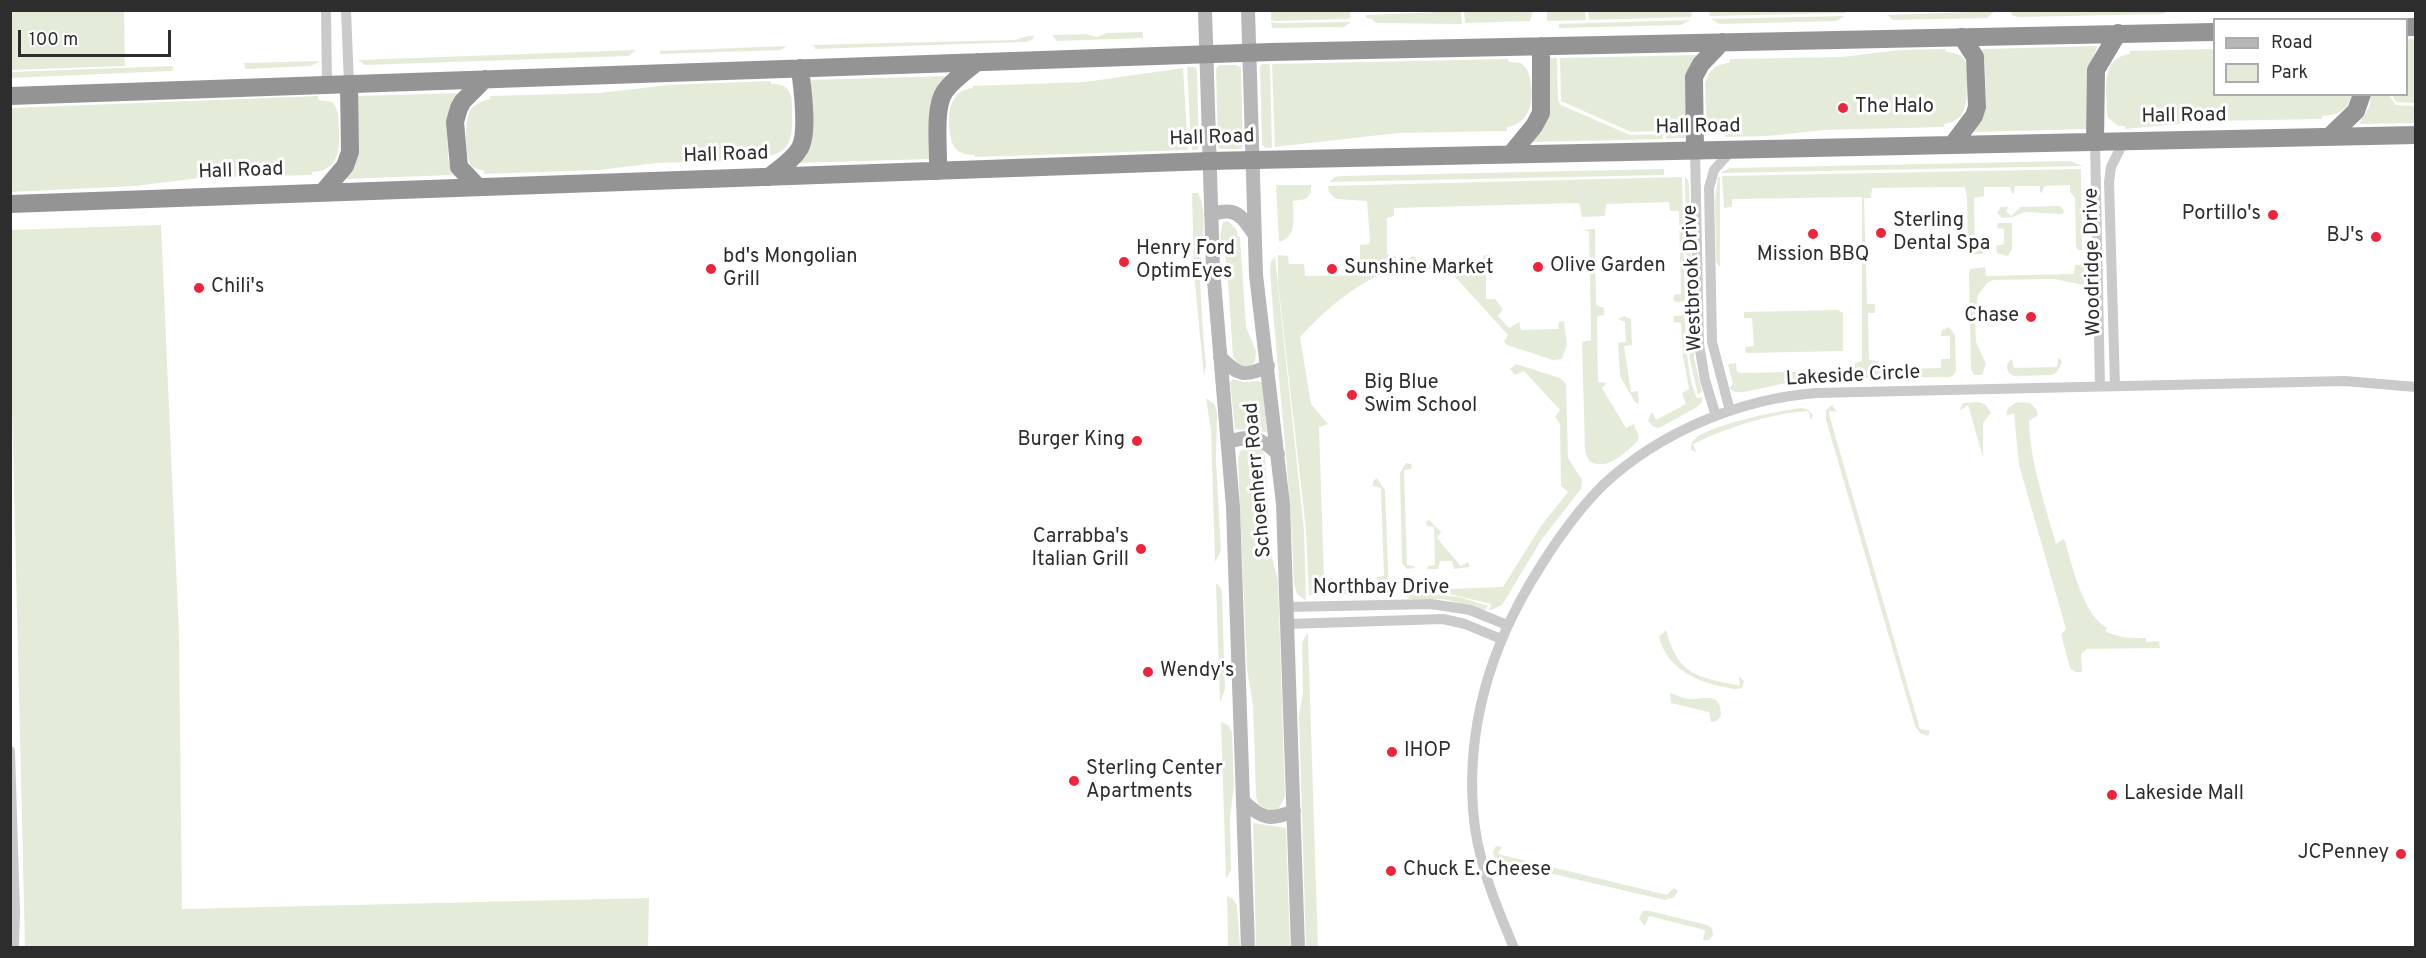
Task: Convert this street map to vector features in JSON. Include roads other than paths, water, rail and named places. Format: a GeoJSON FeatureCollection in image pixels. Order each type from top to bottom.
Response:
{"type":"FeatureCollection","features":[{"type":"Feature","properties":{"kind":"highway"},"geometry":{"type":"LineString","coordinates":[[10,96],[1206,54],[2213,32]]}},
{"type":"Feature","properties":{"kind":"highway"},"geometry":{"type":"LineString","coordinates":[[2095,142],[2096,70],[2118,33]]}},
{"type":"Feature","properties":{"kind":"highway"},"geometry":{"type":"LineString","coordinates":[[1953,144],[1974,116],[1977,107],[1975,57],[1962,37]]}},
{"type":"Feature","properties":{"kind":"highway"},"geometry":{"type":"LineString","coordinates":[[1695,150],[1694,77],[1701,64],[1722,42]]}},
{"type":"Feature","properties":{"kind":"highway"},"geometry":{"type":"LineString","coordinates":[[1511,154],[1534,126],[1540,113],[1540,46]]}},
{"type":"Feature","properties":{"kind":"highway"},"geometry":{"type":"LineString","coordinates":[[938,171],[938,113],[941,98],[949,86],[977,62]]}},
{"type":"Feature","properties":{"kind":"highway"},"geometry":{"type":"LineString","coordinates":[[769,177],[794,156],[802,144],[804,131],[800,68]]}},
{"type":"Feature","properties":{"kind":"highway"},"geometry":{"type":"LineString","coordinates":[[478,187],[459,167],[455,122],[463,101],[485,79]]}},
{"type":"Feature","properties":{"kind":"highway"},"geometry":{"type":"LineString","coordinates":[[323,192],[345,166],[350,152],[349,84]]}},
{"type":"Feature","properties":{"kind":"highway"},"geometry":{"type":"LineString","coordinates":[[2330,136],[2352,116],[2360,104],[2362,96]]}},
{"type":"Feature","properties":{"kind":"highway","name":"Hall Road"},"geometry":{"type":"LineString","coordinates":[[10,204],[1209,161],[2415,135]]}},
{"type":"Feature","properties":{"kind":"main road","name":"Schoenherr Road"},"geometry":{"type":"LineString","coordinates":[[1205,10],[1211,215],[1233,507],[1248,948]]}},
{"type":"Feature","properties":{"kind":"main road","name":"Schoenherr Road"},"geometry":{"type":"LineString","coordinates":[[1248,10],[1254,234],[1258,291],[1278,454],[1287,608],[1298,948]]}},
{"type":"Feature","properties":{"kind":"main road"},"geometry":{"type":"LineString","coordinates":[[1211,215],[1225,211],[1232,212],[1246,221],[1254,234]]}},
{"type":"Feature","properties":{"kind":"main road"},"geometry":{"type":"LineString","coordinates":[[1220,357],[1232,369],[1242,374],[1249,374],[1268,366]]}},
{"type":"Feature","properties":{"kind":"main road"},"geometry":{"type":"LineString","coordinates":[[1229,442],[1254,437],[1261,439],[1278,454]]}},
{"type":"Feature","properties":{"kind":"main road"},"geometry":{"type":"LineString","coordinates":[[1244,801],[1257,814],[1264,817],[1277,818],[1294,810]]}},
{"type":"Feature","properties":{"kind":"street"},"geometry":{"type":"LineString","coordinates":[[326,10],[327,85]]}},
{"type":"Feature","properties":{"kind":"street"},"geometry":{"type":"LineString","coordinates":[[346,10],[349,84]]}},
{"type":"Feature","properties":{"kind":"street","name":"Woodridge Drive"},"geometry":{"type":"LineString","coordinates":[[2115,386],[2109,182],[2111,166],[2124,141]]}},
{"type":"Feature","properties":{"kind":"street","name":"Woodridge Drive"},"geometry":{"type":"LineString","coordinates":[[2095,142],[2100,386]]}},
{"type":"Feature","properties":{"kind":"street","name":"Westbrook Drive"},"geometry":{"type":"LineString","coordinates":[[1730,411],[1712,342],[1709,188],[1714,170],[1733,149]]}},
{"type":"Feature","properties":{"kind":"street","name":"Westbrook Drive"},"geometry":{"type":"LineString","coordinates":[[1695,150],[1699,344],[1705,380],[1716,416]]}},
{"type":"Feature","properties":{"kind":"street","name":"Lakeside Circle"},"geometry":{"type":"LineString","coordinates":[[1514,948],[1487,880],[1478,844],[1472,800],[1472,765],[1476,723],[1483,690],[1507,625],[1563,532],[1603,486],[1655,446],[1730,411],[1761,402],[1822,393],[2353,381],[2415,387]]}},
{"type":"Feature","properties":{"kind":"street","name":"Northbay Drive"},"geometry":{"type":"LineString","coordinates":[[1287,608],[1439,605],[1470,610],[1507,625]]}},
{"type":"Feature","properties":{"kind":"street","name":"Northbay Drive"},"geometry":{"type":"LineString","coordinates":[[1287,624],[1443,619],[1465,624],[1501,639]]}},
{"type":"Feature","properties":{"kind":"street"},"geometry":{"type":"LineString","coordinates":[[10,751],[14,948]]}},
{"type":"Feature","properties":{"kind":"place","name":"The Halo"},"geometry":{"type":"Point","coordinates":[1843,108]}},
{"type":"Feature","properties":{"kind":"place","name":"Portillo's"},"geometry":{"type":"Point","coordinates":[2273,215]}},
{"type":"Feature","properties":{"kind":"place","name":"Sterling Dental Spa"},"geometry":{"type":"Point","coordinates":[1881,233]}},
{"type":"Feature","properties":{"kind":"place","name":"Mission BBQ"},"geometry":{"type":"Point","coordinates":[1813,234]}},
{"type":"Feature","properties":{"kind":"place","name":"BJ's"},"geometry":{"type":"Point","coordinates":[2376,237]}},
{"type":"Feature","properties":{"kind":"place","name":"Henry Ford OptimEyes"},"geometry":{"type":"Point","coordinates":[1124,262]}},
{"type":"Feature","properties":{"kind":"place","name":"Olive Garden"},"geometry":{"type":"Point","coordinates":[1538,267]}},
{"type":"Feature","properties":{"kind":"place","name":"bd's Mongolian Grill"},"geometry":{"type":"Point","coordinates":[711,269]}},
{"type":"Feature","properties":{"kind":"place","name":"Sunshine Market"},"geometry":{"type":"Point","coordinates":[1332,269]}},
{"type":"Feature","properties":{"kind":"place","name":"Chili's"},"geometry":{"type":"Point","coordinates":[199,288]}},
{"type":"Feature","properties":{"kind":"place","name":"Chase"},"geometry":{"type":"Point","coordinates":[2031,317]}},
{"type":"Feature","properties":{"kind":"place","name":"Big Blue Swim School"},"geometry":{"type":"Point","coordinates":[1352,395]}},
{"type":"Feature","properties":{"kind":"place","name":"Burger King"},"geometry":{"type":"Point","coordinates":[1137,441]}},
{"type":"Feature","properties":{"kind":"place","name":"Carrabba's Italian Grill"},"geometry":{"type":"Point","coordinates":[1141,549]}},
{"type":"Feature","properties":{"kind":"place","name":"Wendy's"},"geometry":{"type":"Point","coordinates":[1148,672]}},
{"type":"Feature","properties":{"kind":"place","name":"IHOP"},"geometry":{"type":"Point","coordinates":[1392,752]}},
{"type":"Feature","properties":{"kind":"place","name":"Sterling Center Apartments"},"geometry":{"type":"Point","coordinates":[1074,781]}},
{"type":"Feature","properties":{"kind":"place","name":"Lakeside Mall"},"geometry":{"type":"Point","coordinates":[2112,795]}},
{"type":"Feature","properties":{"kind":"place","name":"JCPenney"},"geometry":{"type":"Point","coordinates":[2401,854]}},
{"type":"Feature","properties":{"kind":"place","name":"Chuck E. Cheese"},"geometry":{"type":"Point","coordinates":[1391,871]}}]}
